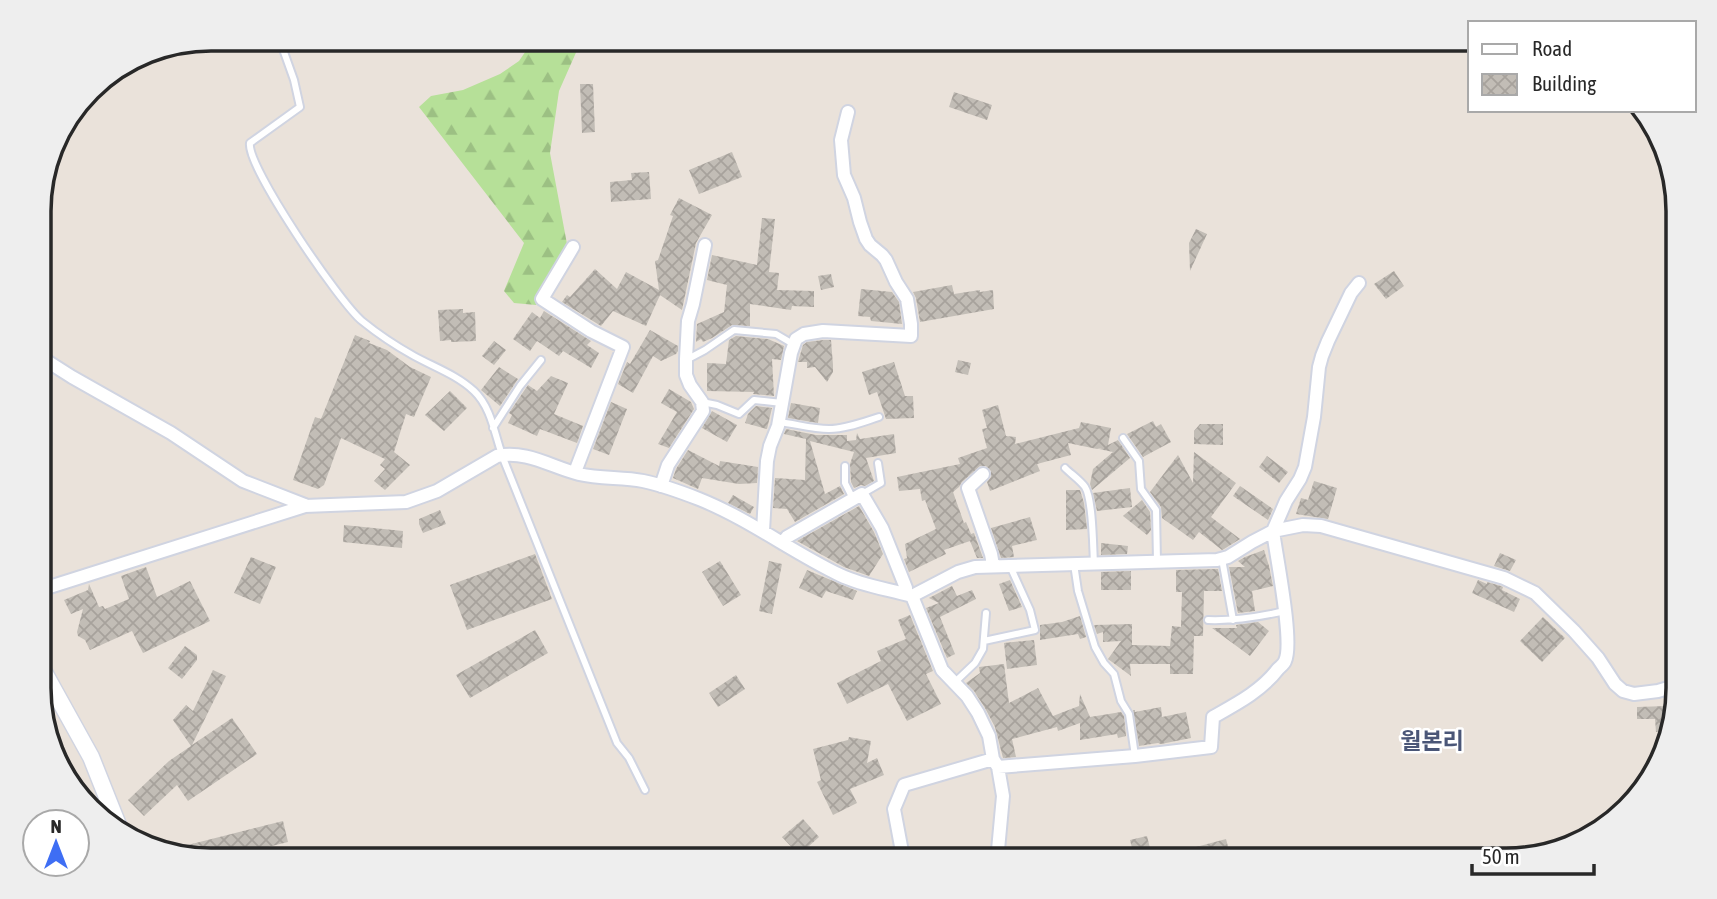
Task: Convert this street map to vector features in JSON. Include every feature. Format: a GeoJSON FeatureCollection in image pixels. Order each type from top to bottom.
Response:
{"type":"FeatureCollection","features":[{"type":"Feature","properties":{"kind":"street"},"geometry":{"type":"LineString","coordinates":[[763,531],[767,461],[779,422],[796,339],[804,334],[823,331],[911,336],[907,299],[886,260],[866,239],[844,175],[841,139],[848,112]]}},
{"type":"Feature","properties":{"kind":"street"},"geometry":{"type":"LineString","coordinates":[[661,486],[668,465],[703,411],[702,402],[686,375],[686,359],[688,321],[705,244]]}},
{"type":"Feature","properties":{"kind":"street"},"geometry":{"type":"LineString","coordinates":[[573,247],[542,299],[591,331],[623,347],[575,472]]}},
{"type":"Feature","properties":{"kind":"street"},"geometry":{"type":"LineString","coordinates":[[901,848],[894,808],[904,785],[995,763],[1135,756],[1210,747],[1213,717],[1252,695],[1286,660],[1285,611],[1273,531],[1305,467],[1322,356],[1351,293],[1359,283]]}},
{"type":"Feature","properties":{"kind":"street"},"geometry":{"type":"LineString","coordinates":[[51,364],[171,433],[243,481],[305,506]]}},
{"type":"Feature","properties":{"kind":"street"},"geometry":{"type":"LineString","coordinates":[[51,587],[305,506],[405,502],[437,491],[497,456],[509,453],[520,454],[581,474],[644,481],[661,486],[716,506],[843,577],[908,595],[975,567],[1222,559],[1273,531],[1303,525],[1321,526],[1504,578],[1535,593],[1574,631],[1623,691],[1634,694],[1666,689]]}},
{"type":"Feature","properties":{"kind":"street"},"geometry":{"type":"LineString","coordinates":[[983,474],[968,488],[993,565]]}},
{"type":"Feature","properties":{"kind":"street"},"geometry":{"type":"LineString","coordinates":[[782,543],[787,537],[858,496],[882,528],[908,595],[942,670],[967,696],[989,736],[1003,796],[998,848]]}},
{"type":"Feature","properties":{"kind":"street"},"geometry":{"type":"LineString","coordinates":[[51,685],[91,757],[114,816]]}},
{"type":"Feature","properties":{"kind":"lane"},"geometry":{"type":"LineString","coordinates":[[284,51],[294,80],[299,107],[250,143],[253,160],[285,217],[352,311],[412,355],[447,372],[472,389],[484,403],[502,455],[617,743],[629,758],[645,790]]}},
{"type":"Feature","properties":{"kind":"lane"},"geometry":{"type":"LineString","coordinates":[[686,359],[734,330],[776,334],[793,344]]}},
{"type":"Feature","properties":{"kind":"lane"},"geometry":{"type":"LineString","coordinates":[[494,428],[520,386],[541,360]]}},
{"type":"Feature","properties":{"kind":"lane"},"geometry":{"type":"LineString","coordinates":[[702,402],[739,414],[754,400],[782,403]]}},
{"type":"Feature","properties":{"kind":"lane"},"geometry":{"type":"LineString","coordinates":[[779,422],[831,429],[879,417]]}},
{"type":"Feature","properties":{"kind":"lane"},"geometry":{"type":"LineString","coordinates":[[1123,438],[1139,461],[1140,489],[1156,510],[1157,561]]}},
{"type":"Feature","properties":{"kind":"lane"},"geometry":{"type":"LineString","coordinates":[[845,466],[845,483],[858,496],[881,483],[878,463]]}},
{"type":"Feature","properties":{"kind":"lane"},"geometry":{"type":"LineString","coordinates":[[1065,468],[1083,485],[1088,494],[1094,564]]}},
{"type":"Feature","properties":{"kind":"lane"},"geometry":{"type":"LineString","coordinates":[[1222,559],[1233,620]]}},
{"type":"Feature","properties":{"kind":"lane"},"geometry":{"type":"LineString","coordinates":[[1074,565],[1078,591],[1095,647],[1114,674],[1121,701],[1129,715],[1135,756]]}},
{"type":"Feature","properties":{"kind":"lane"},"geometry":{"type":"LineString","coordinates":[[984,640],[1035,631],[1030,610],[1010,566]]}},
{"type":"Feature","properties":{"kind":"lane"},"geometry":{"type":"LineString","coordinates":[[1208,620],[1233,620],[1285,611]]}},
{"type":"Feature","properties":{"kind":"lane"},"geometry":{"type":"LineString","coordinates":[[954,682],[975,663],[983,649],[986,613]]}},
{"type":"Feature","properties":{"kind":"green space"},"geometry":{"type":"Polygon","coordinates":[[[526,51],[577,51],[559,91],[550,153],[567,244],[536,305],[514,303],[504,291],[524,243],[419,107],[431,96],[463,90],[500,74],[519,61],[526,51]]]}},
{"type":"Feature","properties":{"kind":"building"},"geometry":{"type":"Polygon","coordinates":[[[580,84],[593,84],[595,132],[582,133],[580,84]]]}},
{"type":"Feature","properties":{"kind":"building"},"geometry":{"type":"Polygon","coordinates":[[[954,92],[992,105],[987,120],[949,107],[954,92]]]}},
{"type":"Feature","properties":{"kind":"building"},"geometry":{"type":"Polygon","coordinates":[[[732,152],[742,177],[699,194],[689,170],[732,152]]]}},
{"type":"Feature","properties":{"kind":"building"},"geometry":{"type":"Polygon","coordinates":[[[649,172],[651,199],[611,202],[610,182],[632,180],[631,173],[649,172]]]}},
{"type":"Feature","properties":{"kind":"building"},"geometry":{"type":"Polygon","coordinates":[[[679,198],[712,215],[696,243],[682,310],[660,295],[646,326],[613,311],[601,326],[562,302],[567,295],[570,297],[595,269],[617,289],[626,272],[659,290],[655,261],[658,260],[673,216],[670,215],[679,198]]]}},
{"type":"Feature","properties":{"kind":"building"},"geometry":{"type":"Polygon","coordinates":[[[762,218],[775,219],[769,272],[779,273],[777,290],[814,291],[814,307],[792,306],[791,310],[750,304],[750,326],[732,325],[712,338],[696,342],[697,324],[724,312],[727,285],[707,280],[712,255],[757,265],[762,218]]]}},
{"type":"Feature","properties":{"kind":"building"},"geometry":{"type":"Polygon","coordinates":[[[1196,229],[1207,234],[1190,271],[1189,243],[1196,229]]]}},
{"type":"Feature","properties":{"kind":"building"},"geometry":{"type":"Polygon","coordinates":[[[1394,271],[1404,286],[1386,299],[1374,284],[1394,271]]]}},
{"type":"Feature","properties":{"kind":"building"},"geometry":{"type":"Polygon","coordinates":[[[831,274],[834,287],[821,290],[818,276],[831,274]]]}},
{"type":"Feature","properties":{"kind":"building"},"geometry":{"type":"Polygon","coordinates":[[[952,285],[954,294],[993,290],[994,309],[920,322],[913,292],[952,285]]]}},
{"type":"Feature","properties":{"kind":"building"},"geometry":{"type":"Polygon","coordinates":[[[861,289],[892,292],[899,302],[902,324],[871,321],[870,317],[858,316],[861,289]]]}},
{"type":"Feature","properties":{"kind":"building"},"geometry":{"type":"Polygon","coordinates":[[[463,309],[463,313],[475,312],[476,341],[440,341],[438,310],[463,309]]]}},
{"type":"Feature","properties":{"kind":"building"},"geometry":{"type":"Polygon","coordinates":[[[544,311],[591,341],[587,345],[599,353],[591,368],[563,351],[559,356],[537,341],[530,351],[513,339],[532,312],[540,318],[544,311]]]}},
{"type":"Feature","properties":{"kind":"building"},"geometry":{"type":"Polygon","coordinates":[[[650,330],[678,346],[678,351],[661,361],[653,356],[633,393],[618,384],[627,362],[630,364],[650,330]]]}},
{"type":"Feature","properties":{"kind":"building"},"geometry":{"type":"Polygon","coordinates":[[[355,335],[387,350],[410,367],[431,377],[414,417],[406,414],[394,452],[410,465],[385,490],[374,481],[385,469],[380,465],[385,459],[341,438],[324,485],[318,489],[293,480],[315,417],[321,419],[355,335]]]}},
{"type":"Feature","properties":{"kind":"building"},"geometry":{"type":"Polygon","coordinates":[[[736,336],[768,339],[784,346],[781,360],[772,359],[774,396],[753,394],[754,392],[707,391],[707,363],[726,364],[729,340],[736,336]]]}},
{"type":"Feature","properties":{"kind":"building"},"geometry":{"type":"Polygon","coordinates":[[[831,340],[833,372],[827,382],[815,367],[807,368],[807,362],[798,362],[803,345],[831,340]]]}},
{"type":"Feature","properties":{"kind":"building"},"geometry":{"type":"Polygon","coordinates":[[[494,341],[506,350],[494,365],[482,356],[494,341]]]}},
{"type":"Feature","properties":{"kind":"building"},"geometry":{"type":"Polygon","coordinates":[[[958,360],[971,363],[968,375],[955,372],[958,360]]]}},
{"type":"Feature","properties":{"kind":"building"},"geometry":{"type":"Polygon","coordinates":[[[894,362],[905,396],[913,396],[914,418],[886,419],[877,392],[869,395],[862,372],[894,362]]]}},
{"type":"Feature","properties":{"kind":"building"},"geometry":{"type":"Polygon","coordinates":[[[499,367],[518,379],[500,406],[481,390],[499,367]]]}},
{"type":"Feature","properties":{"kind":"building"},"geometry":{"type":"Polygon","coordinates":[[[551,376],[568,383],[554,414],[583,426],[577,443],[540,429],[537,436],[508,423],[512,415],[509,413],[528,385],[537,391],[551,376]]]}},
{"type":"Feature","properties":{"kind":"building"},"geometry":{"type":"Polygon","coordinates":[[[669,389],[691,402],[694,409],[669,448],[658,444],[677,412],[661,403],[669,389]]]}},
{"type":"Feature","properties":{"kind":"building"},"geometry":{"type":"Polygon","coordinates":[[[450,391],[467,408],[444,431],[425,415],[450,391]]]}},
{"type":"Feature","properties":{"kind":"building"},"geometry":{"type":"Polygon","coordinates":[[[611,402],[627,409],[609,455],[593,449],[611,402]]]}},
{"type":"Feature","properties":{"kind":"building"},"geometry":{"type":"Polygon","coordinates":[[[791,403],[820,408],[818,423],[788,418],[791,403]]]}},
{"type":"Feature","properties":{"kind":"building"},"geometry":{"type":"Polygon","coordinates":[[[998,405],[1006,436],[1016,437],[1015,444],[1079,428],[1081,422],[1111,428],[1108,445],[1118,440],[1130,458],[1092,490],[1090,484],[1093,469],[1113,452],[1068,443],[1071,455],[1037,464],[1040,471],[990,491],[987,482],[991,471],[986,466],[980,466],[953,492],[964,523],[966,522],[971,534],[974,533],[983,558],[977,558],[970,541],[944,550],[946,554],[909,572],[904,559],[907,558],[905,544],[936,529],[925,500],[922,501],[920,489],[899,491],[897,477],[960,464],[958,458],[987,448],[982,429],[987,428],[982,410],[998,405]]]}},
{"type":"Feature","properties":{"kind":"building"},"geometry":{"type":"Polygon","coordinates":[[[756,406],[772,408],[767,429],[745,423],[748,414],[756,406]]]}},
{"type":"Feature","properties":{"kind":"building"},"geometry":{"type":"Polygon","coordinates":[[[712,411],[737,425],[727,442],[702,428],[712,411]]]}},
{"type":"Feature","properties":{"kind":"building"},"geometry":{"type":"Polygon","coordinates":[[[1153,421],[1156,427],[1161,424],[1171,442],[1143,457],[1127,434],[1153,421]]]}},
{"type":"Feature","properties":{"kind":"building"},"geometry":{"type":"Polygon","coordinates":[[[1200,424],[1223,424],[1223,445],[1194,444],[1194,431],[1200,424]]]}},
{"type":"Feature","properties":{"kind":"building"},"geometry":{"type":"Polygon","coordinates":[[[786,429],[816,435],[847,435],[847,441],[856,440],[857,433],[860,439],[894,434],[896,453],[866,458],[874,481],[854,488],[850,464],[854,452],[810,441],[825,494],[840,486],[844,494],[795,522],[787,509],[773,508],[775,478],[805,480],[806,439],[784,434],[786,429]]]}},
{"type":"Feature","properties":{"kind":"building"},"geometry":{"type":"Polygon","coordinates":[[[688,450],[719,466],[720,461],[758,467],[757,483],[739,484],[702,478],[698,489],[673,478],[688,450]]]}},
{"type":"Feature","properties":{"kind":"building"},"geometry":{"type":"Polygon","coordinates":[[[1194,452],[1236,483],[1211,517],[1240,539],[1222,550],[1199,532],[1193,540],[1162,518],[1161,507],[1150,492],[1178,455],[1193,483],[1194,452]]]}},
{"type":"Feature","properties":{"kind":"building"},"geometry":{"type":"Polygon","coordinates":[[[1267,456],[1288,472],[1279,483],[1259,467],[1267,456]]]}},
{"type":"Feature","properties":{"kind":"building"},"geometry":{"type":"Polygon","coordinates":[[[1314,481],[1337,488],[1328,519],[1296,514],[1301,498],[1308,500],[1314,481]]]}},
{"type":"Feature","properties":{"kind":"building"},"geometry":{"type":"Polygon","coordinates":[[[1240,486],[1273,509],[1268,520],[1233,496],[1240,486]]]}},
{"type":"Feature","properties":{"kind":"building"},"geometry":{"type":"Polygon","coordinates":[[[1130,488],[1132,507],[1097,511],[1093,493],[1130,488]]]}},
{"type":"Feature","properties":{"kind":"building"},"geometry":{"type":"Polygon","coordinates":[[[1066,490],[1080,490],[1087,529],[1066,530],[1066,490]]]}},
{"type":"Feature","properties":{"kind":"building"},"geometry":{"type":"Polygon","coordinates":[[[733,495],[754,507],[750,514],[728,503],[733,495]]]}},
{"type":"Feature","properties":{"kind":"building"},"geometry":{"type":"Polygon","coordinates":[[[1142,500],[1150,512],[1151,530],[1147,535],[1123,516],[1142,500]]]}},
{"type":"Feature","properties":{"kind":"building"},"geometry":{"type":"Polygon","coordinates":[[[859,506],[883,554],[869,576],[844,567],[797,541],[859,506]]]}},
{"type":"Feature","properties":{"kind":"building"},"geometry":{"type":"Polygon","coordinates":[[[440,510],[446,524],[423,533],[419,519],[440,510]]]}},
{"type":"Feature","properties":{"kind":"building"},"geometry":{"type":"Polygon","coordinates":[[[1030,517],[1037,540],[1012,546],[1014,557],[1001,558],[991,528],[1030,517]]]}},
{"type":"Feature","properties":{"kind":"building"},"geometry":{"type":"Polygon","coordinates":[[[344,525],[403,531],[402,548],[343,542],[344,525]]]}},
{"type":"Feature","properties":{"kind":"building"},"geometry":{"type":"Polygon","coordinates":[[[1101,543],[1128,546],[1127,554],[1101,555],[1101,543]]]}},
{"type":"Feature","properties":{"kind":"building"},"geometry":{"type":"Polygon","coordinates":[[[1264,550],[1273,586],[1252,591],[1255,611],[1238,613],[1229,567],[1245,567],[1238,561],[1264,550]]]}},
{"type":"Feature","properties":{"kind":"building"},"geometry":{"type":"Polygon","coordinates":[[[1500,553],[1516,560],[1510,571],[1494,566],[1500,553]]]}},
{"type":"Feature","properties":{"kind":"building"},"geometry":{"type":"Polygon","coordinates":[[[535,554],[552,599],[467,630],[450,585],[535,554]]]}},
{"type":"Feature","properties":{"kind":"building"},"geometry":{"type":"Polygon","coordinates":[[[251,557],[276,567],[260,604],[234,593],[251,557]]]}},
{"type":"Feature","properties":{"kind":"building"},"geometry":{"type":"Polygon","coordinates":[[[720,561],[741,595],[723,606],[702,572],[720,561]]]}},
{"type":"Feature","properties":{"kind":"building"},"geometry":{"type":"Polygon","coordinates":[[[769,561],[782,564],[772,614],[759,611],[769,561]]]}},
{"type":"Feature","properties":{"kind":"building"},"geometry":{"type":"Polygon","coordinates":[[[146,567],[157,597],[190,581],[210,621],[143,653],[132,631],[90,650],[77,632],[83,609],[71,614],[64,600],[88,590],[89,584],[99,607],[103,606],[105,609],[129,599],[121,576],[146,567]]]}},
{"type":"Feature","properties":{"kind":"building"},"geometry":{"type":"Polygon","coordinates":[[[1218,569],[1222,591],[1204,591],[1203,636],[1194,636],[1193,674],[1170,674],[1170,664],[1130,664],[1131,676],[1108,659],[1121,641],[1103,642],[1103,632],[1097,634],[1094,625],[1132,624],[1132,645],[1170,646],[1172,626],[1181,627],[1182,592],[1176,592],[1176,570],[1218,569]]]}},
{"type":"Feature","properties":{"kind":"building"},"geometry":{"type":"Polygon","coordinates":[[[807,570],[857,591],[853,600],[826,591],[822,598],[799,588],[807,570]]]}},
{"type":"Feature","properties":{"kind":"building"},"geometry":{"type":"Polygon","coordinates":[[[1131,571],[1131,590],[1101,590],[1101,572],[1131,571]]]}},
{"type":"Feature","properties":{"kind":"building"},"geometry":{"type":"Polygon","coordinates":[[[1010,580],[1022,607],[1009,611],[999,584],[1010,580]]]}},
{"type":"Feature","properties":{"kind":"building"},"geometry":{"type":"Polygon","coordinates":[[[1478,580],[1501,586],[1502,590],[1520,599],[1514,612],[1472,593],[1478,580]]]}},
{"type":"Feature","properties":{"kind":"building"},"geometry":{"type":"Polygon","coordinates":[[[952,586],[957,596],[972,590],[976,599],[940,617],[955,654],[947,658],[926,608],[939,603],[929,598],[952,586]]]}},
{"type":"Feature","properties":{"kind":"building"},"geometry":{"type":"Polygon","coordinates":[[[910,615],[933,671],[926,674],[941,704],[907,721],[888,684],[847,704],[837,683],[881,661],[877,651],[906,639],[898,620],[910,615]]]}},
{"type":"Feature","properties":{"kind":"building"},"geometry":{"type":"Polygon","coordinates":[[[1080,616],[1086,637],[1080,639],[1078,634],[1040,640],[1040,625],[1080,616]]]}},
{"type":"Feature","properties":{"kind":"building"},"geometry":{"type":"Polygon","coordinates":[[[1543,617],[1565,638],[1542,662],[1520,641],[1543,617]]]}},
{"type":"Feature","properties":{"kind":"building"},"geometry":{"type":"Polygon","coordinates":[[[1258,622],[1269,631],[1250,656],[1212,628],[1237,628],[1236,625],[1258,622]]]}},
{"type":"Feature","properties":{"kind":"building"},"geometry":{"type":"Polygon","coordinates":[[[535,630],[548,653],[470,698],[456,675],[535,630]]]}},
{"type":"Feature","properties":{"kind":"building"},"geometry":{"type":"Polygon","coordinates":[[[1034,640],[1037,665],[1007,669],[1004,643],[1034,640]]]}},
{"type":"Feature","properties":{"kind":"building"},"geometry":{"type":"Polygon","coordinates":[[[185,646],[197,655],[197,660],[182,679],[168,668],[185,646]]]}},
{"type":"Feature","properties":{"kind":"building"},"geometry":{"type":"Polygon","coordinates":[[[1004,664],[1009,703],[1038,688],[1053,716],[1079,706],[1080,694],[1090,717],[1121,712],[1124,716],[1126,736],[1118,738],[1117,734],[1080,740],[1080,723],[1058,731],[1057,727],[1012,739],[1016,757],[1003,758],[995,727],[974,691],[966,683],[980,673],[979,667],[1004,664]]]}},
{"type":"Feature","properties":{"kind":"building"},"geometry":{"type":"Polygon","coordinates":[[[213,670],[226,676],[192,745],[232,718],[257,754],[188,801],[177,785],[144,816],[128,800],[169,761],[191,746],[173,720],[186,705],[193,711],[213,670]]]}},
{"type":"Feature","properties":{"kind":"building"},"geometry":{"type":"Polygon","coordinates":[[[736,675],[745,689],[718,707],[709,693],[736,675]]]}},
{"type":"Feature","properties":{"kind":"building"},"geometry":{"type":"Polygon","coordinates":[[[1665,706],[1660,732],[1656,732],[1655,719],[1637,719],[1637,707],[1665,706]]]}},
{"type":"Feature","properties":{"kind":"building"},"geometry":{"type":"Polygon","coordinates":[[[1161,707],[1162,717],[1186,712],[1191,738],[1139,746],[1133,710],[1135,712],[1161,707]]]}},
{"type":"Feature","properties":{"kind":"building"},"geometry":{"type":"Polygon","coordinates":[[[849,737],[871,741],[867,763],[877,758],[884,775],[850,789],[857,803],[833,815],[817,782],[821,780],[813,749],[848,740],[849,737]]]}},
{"type":"Feature","properties":{"kind":"building"},"geometry":{"type":"Polygon","coordinates":[[[803,819],[819,837],[807,848],[792,848],[782,837],[803,819]]]}},
{"type":"Feature","properties":{"kind":"building"},"geometry":{"type":"Polygon","coordinates":[[[283,821],[288,842],[264,848],[185,846],[283,821]]]}},
{"type":"Feature","properties":{"kind":"building"},"geometry":{"type":"Polygon","coordinates":[[[1147,836],[1150,848],[1132,848],[1130,840],[1147,836]]]}},
{"type":"Feature","properties":{"kind":"building"},"geometry":{"type":"Polygon","coordinates":[[[1226,839],[1228,848],[1192,848],[1226,839]]]}},
{"type":"Feature","properties":{"kind":"district","name":"월본리"},"geometry":{"type":"Point","coordinates":[1432,741]}}]}
